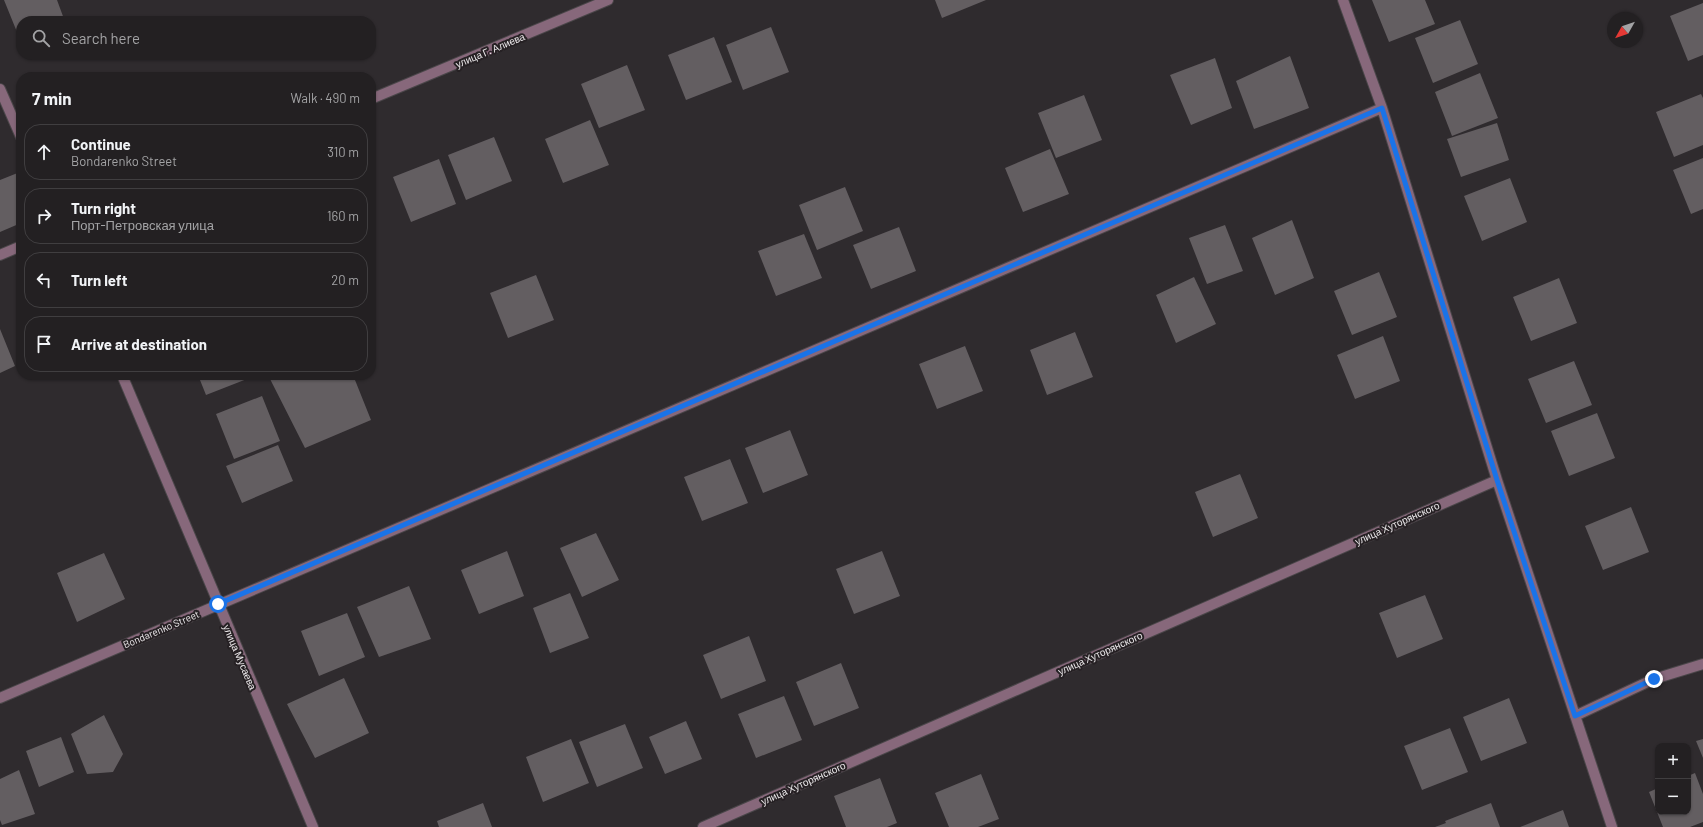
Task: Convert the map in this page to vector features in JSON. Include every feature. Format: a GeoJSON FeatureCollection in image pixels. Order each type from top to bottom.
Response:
{"type":"FeatureCollection","features":[{"type":"Feature","properties":{"kind":"street","name":"улица Г. Алиева"},"geometry":{"type":"LineString","coordinates":[[376,97],[608,0]]}},
{"type":"Feature","properties":{"kind":"street"},"geometry":{"type":"LineString","coordinates":[[1343,0],[1382,108],[1497,480],[1612,827]]}},
{"type":"Feature","properties":{"kind":"street"},"geometry":{"type":"LineString","coordinates":[[0,89],[16,126]]}},
{"type":"Feature","properties":{"kind":"street","name":"Bondarenko Street"},"geometry":{"type":"LineString","coordinates":[[0,698],[1382,108]]}},
{"type":"Feature","properties":{"kind":"street"},"geometry":{"type":"LineString","coordinates":[[0,255],[16,248]]}},
{"type":"Feature","properties":{"kind":"street","name":"улица Мусаева"},"geometry":{"type":"LineString","coordinates":[[124,380],[313,827]]}},
{"type":"Feature","properties":{"kind":"street","name":"улица Хуторянского"},"geometry":{"type":"LineString","coordinates":[[703,827],[1497,480]]}},
{"type":"Feature","properties":{"kind":"street"},"geometry":{"type":"LineString","coordinates":[[1575,716],[1654,679],[1703,664]]}},
{"type":"Feature","properties":{"kind":"building"},"geometry":{"type":"Polygon","coordinates":[[[4,0],[57,0],[63,16],[16,16],[16,30],[4,0]]]}},
{"type":"Feature","properties":{"kind":"building"},"geometry":{"type":"Polygon","coordinates":[[[935,0],[986,0],[942,18],[935,0]]]}},
{"type":"Feature","properties":{"kind":"building"},"geometry":{"type":"Polygon","coordinates":[[[1372,0],[1425,0],[1435,24],[1389,42],[1372,0]]]}},
{"type":"Feature","properties":{"kind":"building"},"geometry":{"type":"Polygon","coordinates":[[[1703,3],[1703,55],[1688,61],[1670,16],[1703,3]]]}},
{"type":"Feature","properties":{"kind":"building"},"geometry":{"type":"Polygon","coordinates":[[[1460,20],[1478,64],[1433,83],[1415,38],[1460,20]]]}},
{"type":"Feature","properties":{"kind":"building"},"geometry":{"type":"Polygon","coordinates":[[[771,27],[789,72],[743,90],[726,45],[771,27]]]}},
{"type":"Feature","properties":{"kind":"building"},"geometry":{"type":"Polygon","coordinates":[[[714,37],[732,82],[686,100],[668,55],[714,37]]]}},
{"type":"Feature","properties":{"kind":"building"},"geometry":{"type":"Polygon","coordinates":[[[1290,56],[1309,108],[1254,129],[1236,81],[1290,56]]]}},
{"type":"Feature","properties":{"kind":"building"},"geometry":{"type":"Polygon","coordinates":[[[1215,58],[1232,108],[1191,125],[1170,75],[1215,58]]]}},
{"type":"Feature","properties":{"kind":"building"},"geometry":{"type":"Polygon","coordinates":[[[627,65],[645,110],[599,128],[581,84],[627,65]]]}},
{"type":"Feature","properties":{"kind":"building"},"geometry":{"type":"Polygon","coordinates":[[[1480,73],[1498,118],[1452,136],[1435,92],[1480,73]]]}},
{"type":"Feature","properties":{"kind":"building"},"geometry":{"type":"Polygon","coordinates":[[[1701,94],[1703,98],[1703,145],[1674,157],[1656,112],[1701,94]]]}},
{"type":"Feature","properties":{"kind":"building"},"geometry":{"type":"Polygon","coordinates":[[[1084,95],[1102,140],[1056,158],[1038,113],[1084,95]]]}},
{"type":"Feature","properties":{"kind":"building"},"geometry":{"type":"Polygon","coordinates":[[[590,120],[609,165],[563,183],[545,139],[590,120]]]}},
{"type":"Feature","properties":{"kind":"building"},"geometry":{"type":"Polygon","coordinates":[[[1497,123],[1509,160],[1461,177],[1447,139],[1497,123]]]}},
{"type":"Feature","properties":{"kind":"building"},"geometry":{"type":"Polygon","coordinates":[[[494,137],[512,181],[466,200],[448,155],[494,137]]]}},
{"type":"Feature","properties":{"kind":"building"},"geometry":{"type":"Polygon","coordinates":[[[1050,149],[1069,194],[1023,212],[1005,168],[1050,149]]]}},
{"type":"Feature","properties":{"kind":"building"},"geometry":{"type":"Polygon","coordinates":[[[1703,158],[1703,209],[1691,214],[1673,170],[1703,158]]]}},
{"type":"Feature","properties":{"kind":"building"},"geometry":{"type":"Polygon","coordinates":[[[439,159],[456,204],[411,222],[393,177],[439,159]]]}},
{"type":"Feature","properties":{"kind":"building"},"geometry":{"type":"Polygon","coordinates":[[[16,174],[16,225],[0,232],[0,180],[16,174]]]}},
{"type":"Feature","properties":{"kind":"building"},"geometry":{"type":"Polygon","coordinates":[[[1510,178],[1527,222],[1482,241],[1464,196],[1510,178]]]}},
{"type":"Feature","properties":{"kind":"building"},"geometry":{"type":"Polygon","coordinates":[[[845,187],[863,231],[817,250],[799,205],[845,187]]]}},
{"type":"Feature","properties":{"kind":"building"},"geometry":{"type":"Polygon","coordinates":[[[1292,220],[1314,278],[1275,295],[1252,238],[1292,220]]]}},
{"type":"Feature","properties":{"kind":"building"},"geometry":{"type":"Polygon","coordinates":[[[1225,225],[1243,271],[1207,284],[1189,238],[1225,225]]]}},
{"type":"Feature","properties":{"kind":"building"},"geometry":{"type":"Polygon","coordinates":[[[899,227],[916,271],[871,289],[853,245],[899,227]]]}},
{"type":"Feature","properties":{"kind":"building"},"geometry":{"type":"Polygon","coordinates":[[[804,234],[822,278],[776,296],[758,251],[804,234]]]}},
{"type":"Feature","properties":{"kind":"building"},"geometry":{"type":"Polygon","coordinates":[[[1379,272],[1397,317],[1352,335],[1334,291],[1379,272]]]}},
{"type":"Feature","properties":{"kind":"building"},"geometry":{"type":"Polygon","coordinates":[[[536,275],[554,320],[508,338],[490,293],[536,275]]]}},
{"type":"Feature","properties":{"kind":"building"},"geometry":{"type":"Polygon","coordinates":[[[1194,277],[1216,324],[1176,343],[1156,295],[1194,277]]]}},
{"type":"Feature","properties":{"kind":"building"},"geometry":{"type":"Polygon","coordinates":[[[1559,278],[1577,323],[1531,341],[1513,297],[1559,278]]]}},
{"type":"Feature","properties":{"kind":"building"},"geometry":{"type":"Polygon","coordinates":[[[0,329],[15,366],[0,373],[0,329]]]}},
{"type":"Feature","properties":{"kind":"building"},"geometry":{"type":"Polygon","coordinates":[[[1075,332],[1093,377],[1047,395],[1030,350],[1075,332]]]}},
{"type":"Feature","properties":{"kind":"building"},"geometry":{"type":"Polygon","coordinates":[[[1383,336],[1400,381],[1355,399],[1337,355],[1383,336]]]}},
{"type":"Feature","properties":{"kind":"building"},"geometry":{"type":"Polygon","coordinates":[[[965,346],[983,391],[937,409],[919,364],[965,346]]]}},
{"type":"Feature","properties":{"kind":"building"},"geometry":{"type":"Polygon","coordinates":[[[1574,361],[1592,405],[1546,423],[1528,379],[1574,361]]]}},
{"type":"Feature","properties":{"kind":"building"},"geometry":{"type":"Polygon","coordinates":[[[200,380],[244,380],[206,395],[200,380]]]}},
{"type":"Feature","properties":{"kind":"building"},"geometry":{"type":"Polygon","coordinates":[[[271,380],[355,380],[371,420],[305,448],[271,380]]]}},
{"type":"Feature","properties":{"kind":"building"},"geometry":{"type":"Polygon","coordinates":[[[262,396],[280,441],[234,459],[216,414],[262,396]]]}},
{"type":"Feature","properties":{"kind":"building"},"geometry":{"type":"Polygon","coordinates":[[[1597,413],[1615,458],[1569,476],[1551,431],[1597,413]]]}},
{"type":"Feature","properties":{"kind":"building"},"geometry":{"type":"Polygon","coordinates":[[[790,430],[808,475],[763,493],[745,448],[790,430]]]}},
{"type":"Feature","properties":{"kind":"building"},"geometry":{"type":"Polygon","coordinates":[[[278,445],[293,481],[242,503],[226,466],[278,445]]]}},
{"type":"Feature","properties":{"kind":"building"},"geometry":{"type":"Polygon","coordinates":[[[730,459],[748,503],[702,521],[684,477],[730,459]]]}},
{"type":"Feature","properties":{"kind":"building"},"geometry":{"type":"Polygon","coordinates":[[[1240,474],[1258,518],[1213,537],[1195,492],[1240,474]]]}},
{"type":"Feature","properties":{"kind":"building"},"geometry":{"type":"Polygon","coordinates":[[[1631,507],[1649,552],[1603,570],[1585,526],[1631,507]]]}},
{"type":"Feature","properties":{"kind":"building"},"geometry":{"type":"Polygon","coordinates":[[[596,533],[619,580],[582,597],[560,548],[596,533]]]}},
{"type":"Feature","properties":{"kind":"building"},"geometry":{"type":"Polygon","coordinates":[[[507,551],[524,596],[479,614],[461,570],[507,551]]]}},
{"type":"Feature","properties":{"kind":"building"},"geometry":{"type":"Polygon","coordinates":[[[882,551],[900,596],[854,614],[836,569],[882,551]]]}},
{"type":"Feature","properties":{"kind":"building"},"geometry":{"type":"Polygon","coordinates":[[[104,553],[125,599],[77,622],[57,573],[104,553]]]}},
{"type":"Feature","properties":{"kind":"building"},"geometry":{"type":"Polygon","coordinates":[[[409,586],[431,639],[379,657],[357,607],[409,586]]]}},
{"type":"Feature","properties":{"kind":"building"},"geometry":{"type":"Polygon","coordinates":[[[570,593],[589,638],[550,653],[533,608],[570,593]]]}},
{"type":"Feature","properties":{"kind":"building"},"geometry":{"type":"Polygon","coordinates":[[[1425,595],[1443,639],[1397,658],[1379,613],[1425,595]]]}},
{"type":"Feature","properties":{"kind":"building"},"geometry":{"type":"Polygon","coordinates":[[[347,613],[365,657],[319,676],[301,631],[347,613]]]}},
{"type":"Feature","properties":{"kind":"building"},"geometry":{"type":"Polygon","coordinates":[[[749,636],[766,681],[721,699],[703,655],[749,636]]]}},
{"type":"Feature","properties":{"kind":"building"},"geometry":{"type":"Polygon","coordinates":[[[841,663],[859,708],[814,726],[796,682],[841,663]]]}},
{"type":"Feature","properties":{"kind":"building"},"geometry":{"type":"Polygon","coordinates":[[[344,678],[369,733],[315,758],[287,704],[344,678]]]}},
{"type":"Feature","properties":{"kind":"building"},"geometry":{"type":"Polygon","coordinates":[[[784,696],[802,740],[756,758],[738,714],[784,696]]]}},
{"type":"Feature","properties":{"kind":"building"},"geometry":{"type":"Polygon","coordinates":[[[1509,698],[1527,743],[1481,761],[1463,717],[1509,698]]]}},
{"type":"Feature","properties":{"kind":"building"},"geometry":{"type":"Polygon","coordinates":[[[104,715],[123,754],[113,772],[87,774],[71,734],[104,715]]]}},
{"type":"Feature","properties":{"kind":"building"},"geometry":{"type":"Polygon","coordinates":[[[686,721],[702,759],[665,774],[649,737],[686,721]]]}},
{"type":"Feature","properties":{"kind":"building"},"geometry":{"type":"Polygon","coordinates":[[[625,724],[643,768],[597,787],[579,742],[625,724]]]}},
{"type":"Feature","properties":{"kind":"building"},"geometry":{"type":"Polygon","coordinates":[[[1450,728],[1468,772],[1422,790],[1404,746],[1450,728]]]}},
{"type":"Feature","properties":{"kind":"building"},"geometry":{"type":"Polygon","coordinates":[[[61,737],[74,772],[39,787],[26,751],[61,737]]]}},
{"type":"Feature","properties":{"kind":"building"},"geometry":{"type":"Polygon","coordinates":[[[571,739],[589,783],[543,802],[526,757],[571,739]]]}},
{"type":"Feature","properties":{"kind":"building"},"geometry":{"type":"Polygon","coordinates":[[[1703,739],[1703,758],[1696,741],[1703,739]]]}},
{"type":"Feature","properties":{"kind":"building"},"geometry":{"type":"Polygon","coordinates":[[[19,770],[35,814],[2,825],[0,820],[0,779],[19,770]]]}},
{"type":"Feature","properties":{"kind":"building"},"geometry":{"type":"Polygon","coordinates":[[[1695,773],[1703,794],[1703,822],[1690,827],[1663,827],[1658,815],[1691,815],[1691,775],[1695,773]]]}},
{"type":"Feature","properties":{"kind":"building"},"geometry":{"type":"Polygon","coordinates":[[[981,774],[999,819],[978,827],[949,827],[935,793],[981,774]]]}},
{"type":"Feature","properties":{"kind":"building"},"geometry":{"type":"Polygon","coordinates":[[[880,778],[897,823],[887,827],[846,827],[834,796],[880,778]]]}},
{"type":"Feature","properties":{"kind":"building"},"geometry":{"type":"Polygon","coordinates":[[[1655,789],[1655,807],[1649,792],[1655,789]]]}},
{"type":"Feature","properties":{"kind":"building"},"geometry":{"type":"Polygon","coordinates":[[[483,803],[492,827],[439,827],[437,821],[483,803]]]}},
{"type":"Feature","properties":{"kind":"building"},"geometry":{"type":"Polygon","coordinates":[[[1491,803],[1500,827],[1435,827],[1446,823],[1445,821],[1491,803]]]}},
{"type":"Feature","properties":{"kind":"building"},"geometry":{"type":"Polygon","coordinates":[[[1563,810],[1569,827],[1520,827],[1563,810]]]}},
{"type":"Feature","properties":{"kind":"route"},"geometry":{"type":"LineString","coordinates":[[218,604],[1382,108],[1497,480],[1575,716],[1654,679]]}}]}
